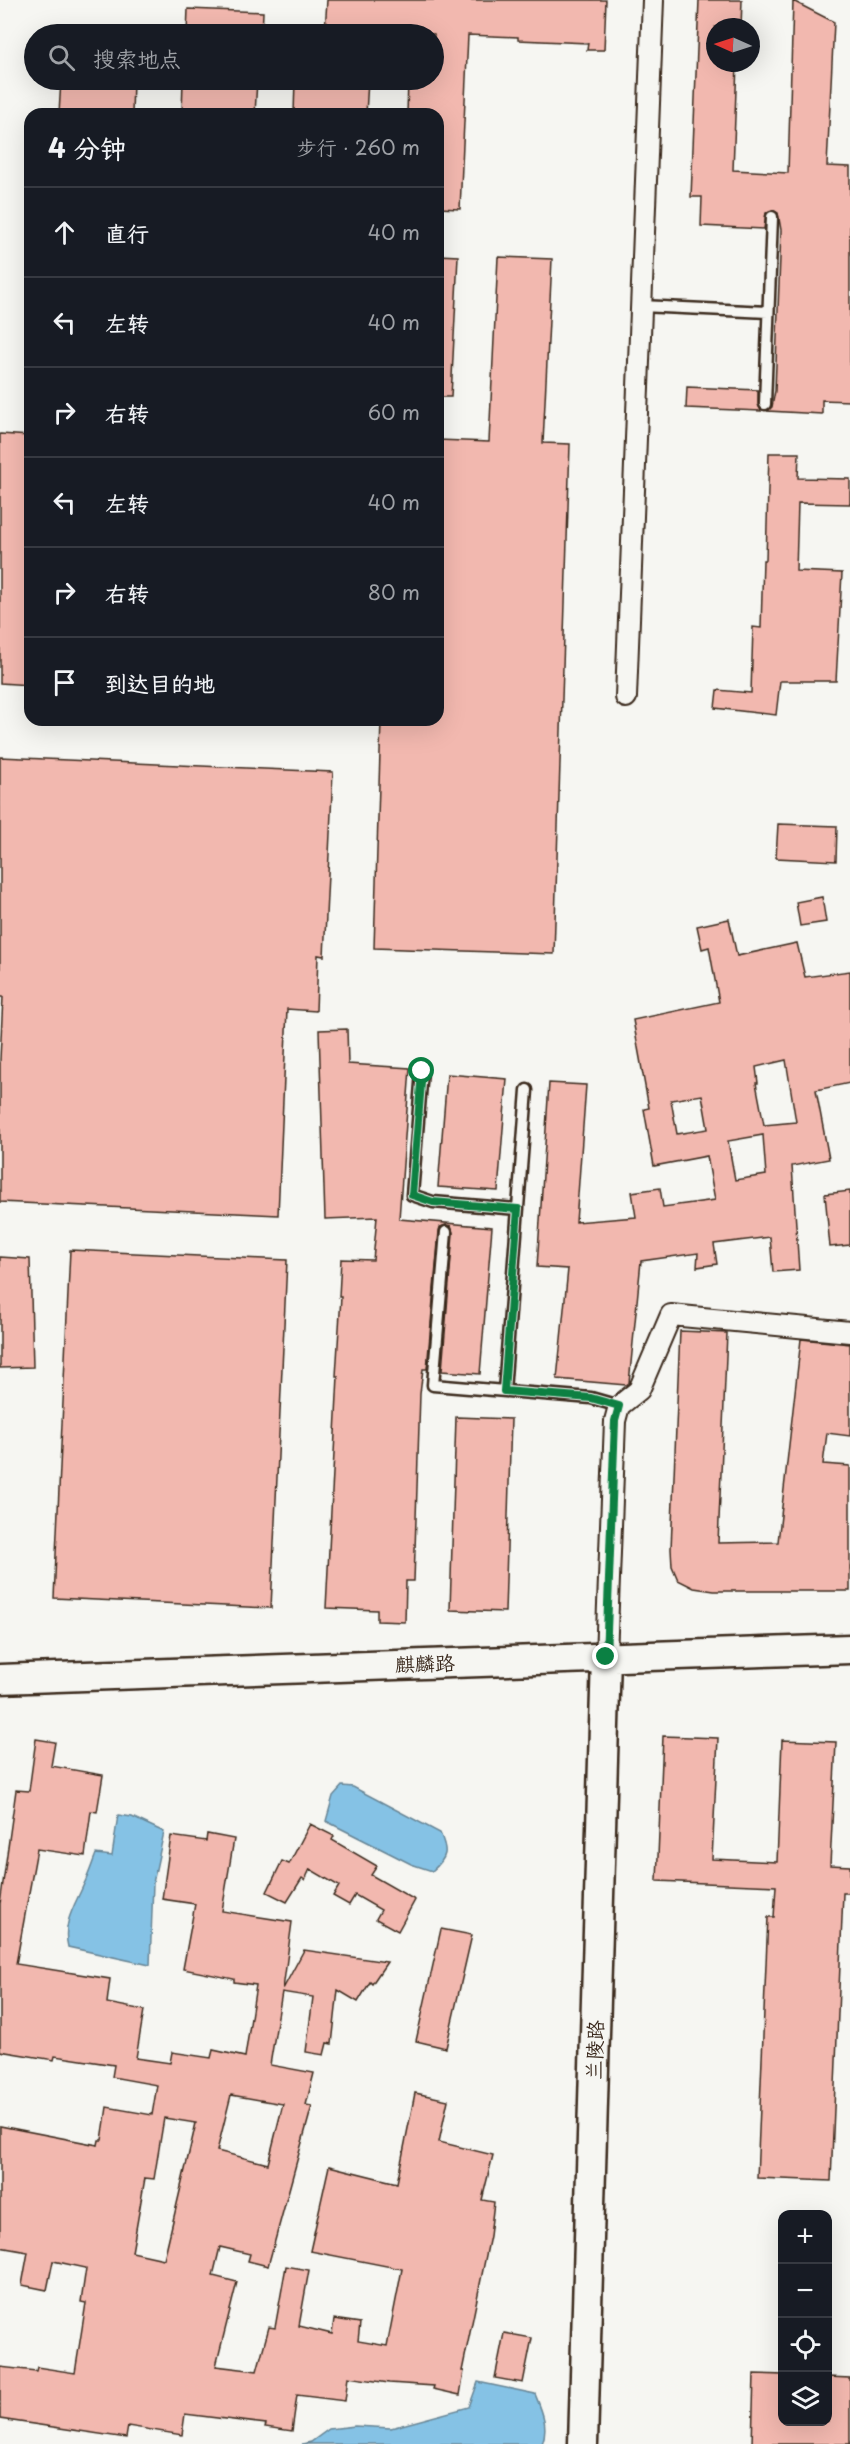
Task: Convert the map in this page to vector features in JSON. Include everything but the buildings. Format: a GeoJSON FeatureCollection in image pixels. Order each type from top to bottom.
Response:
{"type":"FeatureCollection","features":[{"type":"Feature","properties":{"kind":"street"},"geometry":{"type":"LineString","coordinates":[[626,697],[653,0]]}},
{"type":"Feature","properties":{"kind":"street"},"geometry":{"type":"LineString","coordinates":[[606,1657],[615,1421],[619,1406],[639,1390],[671,1315],[850,1332]]}},
{"type":"Feature","properties":{"kind":"street","name":"麒麟路"},"geometry":{"type":"LineString","coordinates":[[0,1679],[850,1649]]}},
{"type":"Feature","properties":{"kind":"street","name":"兰陵路"},"geometry":{"type":"LineString","coordinates":[[583,2444],[606,1657]]}},
{"type":"Feature","properties":{"kind":"lane"},"geometry":{"type":"LineString","coordinates":[[765,404],[772,217]]}},
{"type":"Feature","properties":{"kind":"lane"},"geometry":{"type":"LineString","coordinates":[[641,306],[768,312]]}},
{"type":"Feature","properties":{"kind":"lane"},"geometry":{"type":"LineString","coordinates":[[422,1071],[412,1195],[433,1202],[518,1209]]}},
{"type":"Feature","properties":{"kind":"lane"},"geometry":{"type":"LineString","coordinates":[[504,1391],[527,1090]]}},
{"type":"Feature","properties":{"kind":"lane"},"geometry":{"type":"LineString","coordinates":[[446,1232],[433,1385],[591,1398],[619,1406]]}},
{"type":"Feature","properties":{"kind":"water"},"geometry":{"type":"Polygon","coordinates":[[[342,1786],[353,1787],[440,1833],[445,1849],[444,1858],[432,1871],[411,1864],[326,1821],[333,1796],[342,1786]]]}},
{"type":"Feature","properties":{"kind":"water"},"geometry":{"type":"Polygon","coordinates":[[[118,1815],[132,1817],[164,1832],[153,1883],[150,1965],[68,1947],[67,1930],[70,1914],[96,1854],[112,1856],[118,1815]]]}},
{"type":"Feature","properties":{"kind":"water"},"geometry":{"type":"Polygon","coordinates":[[[478,2382],[535,2394],[545,2425],[542,2444],[302,2444],[311,2442],[329,2429],[355,2426],[391,2428],[469,2407],[478,2382]]]}},
{"type":"Feature","properties":{"kind":"route"},"geometry":{"type":"LineString","coordinates":[[422,1071],[412,1195],[433,1202],[518,1209],[504,1391],[591,1398],[619,1406],[615,1421],[606,1657]]}}]}
